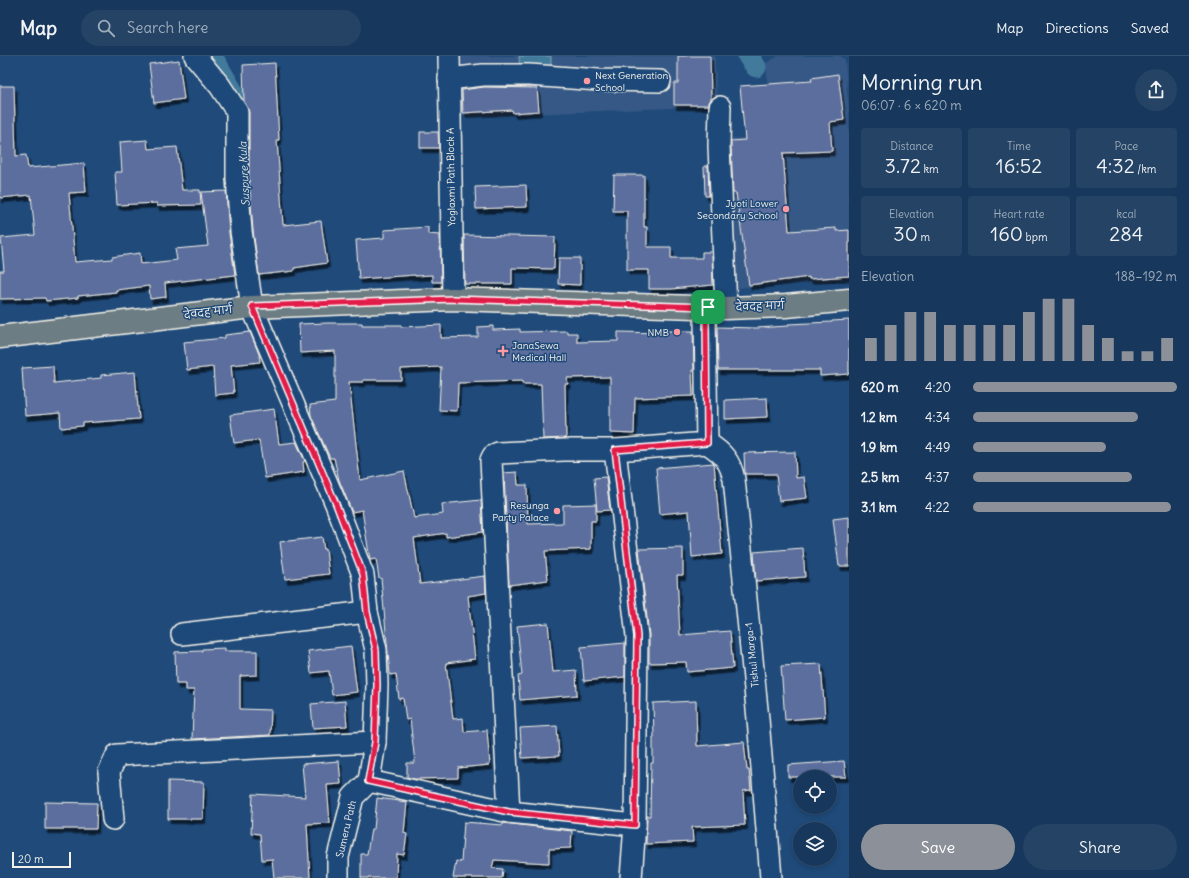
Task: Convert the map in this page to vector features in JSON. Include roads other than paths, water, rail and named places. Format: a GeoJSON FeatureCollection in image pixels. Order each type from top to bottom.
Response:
{"type":"FeatureCollection","features":[{"type":"Feature","properties":{"kind":"main road","name":"देवदह मार्ग"},"geometry":{"type":"LineString","coordinates":[[0,337],[252,306],[453,299],[717,307],[786,306],[849,300]]}},
{"type":"Feature","properties":{"kind":"street"},"geometry":{"type":"LineString","coordinates":[[195,56],[220,86],[237,112],[237,178],[241,231],[252,306],[336,504],[363,574],[367,612],[376,650],[377,685],[375,742],[368,781],[509,812],[635,825]]}},
{"type":"Feature","properties":{"kind":"street","name":"Yoglaxmi Path Block A"},"geometry":{"type":"LineString","coordinates":[[449,56],[453,299]]}},
{"type":"Feature","properties":{"kind":"street"},"geometry":{"type":"LineString","coordinates":[[449,79],[483,75],[528,75],[599,80],[660,81]]}},
{"type":"Feature","properties":{"kind":"street"},"geometry":{"type":"LineString","coordinates":[[509,812],[493,456],[498,453],[564,450],[615,450],[707,443],[706,316],[717,307],[720,107]]}},
{"type":"Feature","properties":{"kind":"street","name":"Tishul Marga-1"},"geometry":{"type":"LineString","coordinates":[[707,443],[719,450],[726,458],[731,467],[734,480],[758,711],[771,878]]}},
{"type":"Feature","properties":{"kind":"street"},"geometry":{"type":"LineString","coordinates":[[615,450],[637,636],[635,825],[630,878]]}},
{"type":"Feature","properties":{"kind":"street"},"geometry":{"type":"LineString","coordinates":[[182,634],[367,612]]}},
{"type":"Feature","properties":{"kind":"street"},"geometry":{"type":"LineString","coordinates":[[113,818],[109,772],[117,755],[375,742]]}},
{"type":"Feature","properties":{"kind":"street","name":"Sumeru Path"},"geometry":{"type":"LineString","coordinates":[[338,878],[338,857],[353,797],[368,781]]}},
{"type":"Feature","properties":{"kind":"waterway","name":"Suspure Kula"},"geometry":{"type":"LineString","coordinates":[[212,56],[235,95]]}},
{"type":"Feature","properties":{"kind":"waterway"},"geometry":{"type":"LineString","coordinates":[[748,56],[756,67]]}},
{"type":"Feature","properties":{"kind":"place","name":"Next Generation School"},"geometry":{"type":"Point","coordinates":[587,81]}},
{"type":"Feature","properties":{"kind":"place","name":"Jyoti Lower Secondary School"},"geometry":{"type":"Point","coordinates":[786,209]}},
{"type":"Feature","properties":{"kind":"place","name":"NMB"},"geometry":{"type":"Point","coordinates":[677,332]}},
{"type":"Feature","properties":{"kind":"place","name":"JanaSewa Medical Hall"},"geometry":{"type":"Point","coordinates":[503,351]}},
{"type":"Feature","properties":{"kind":"place","name":"Resunga Party Palace"},"geometry":{"type":"Point","coordinates":[557,511]}}]}
